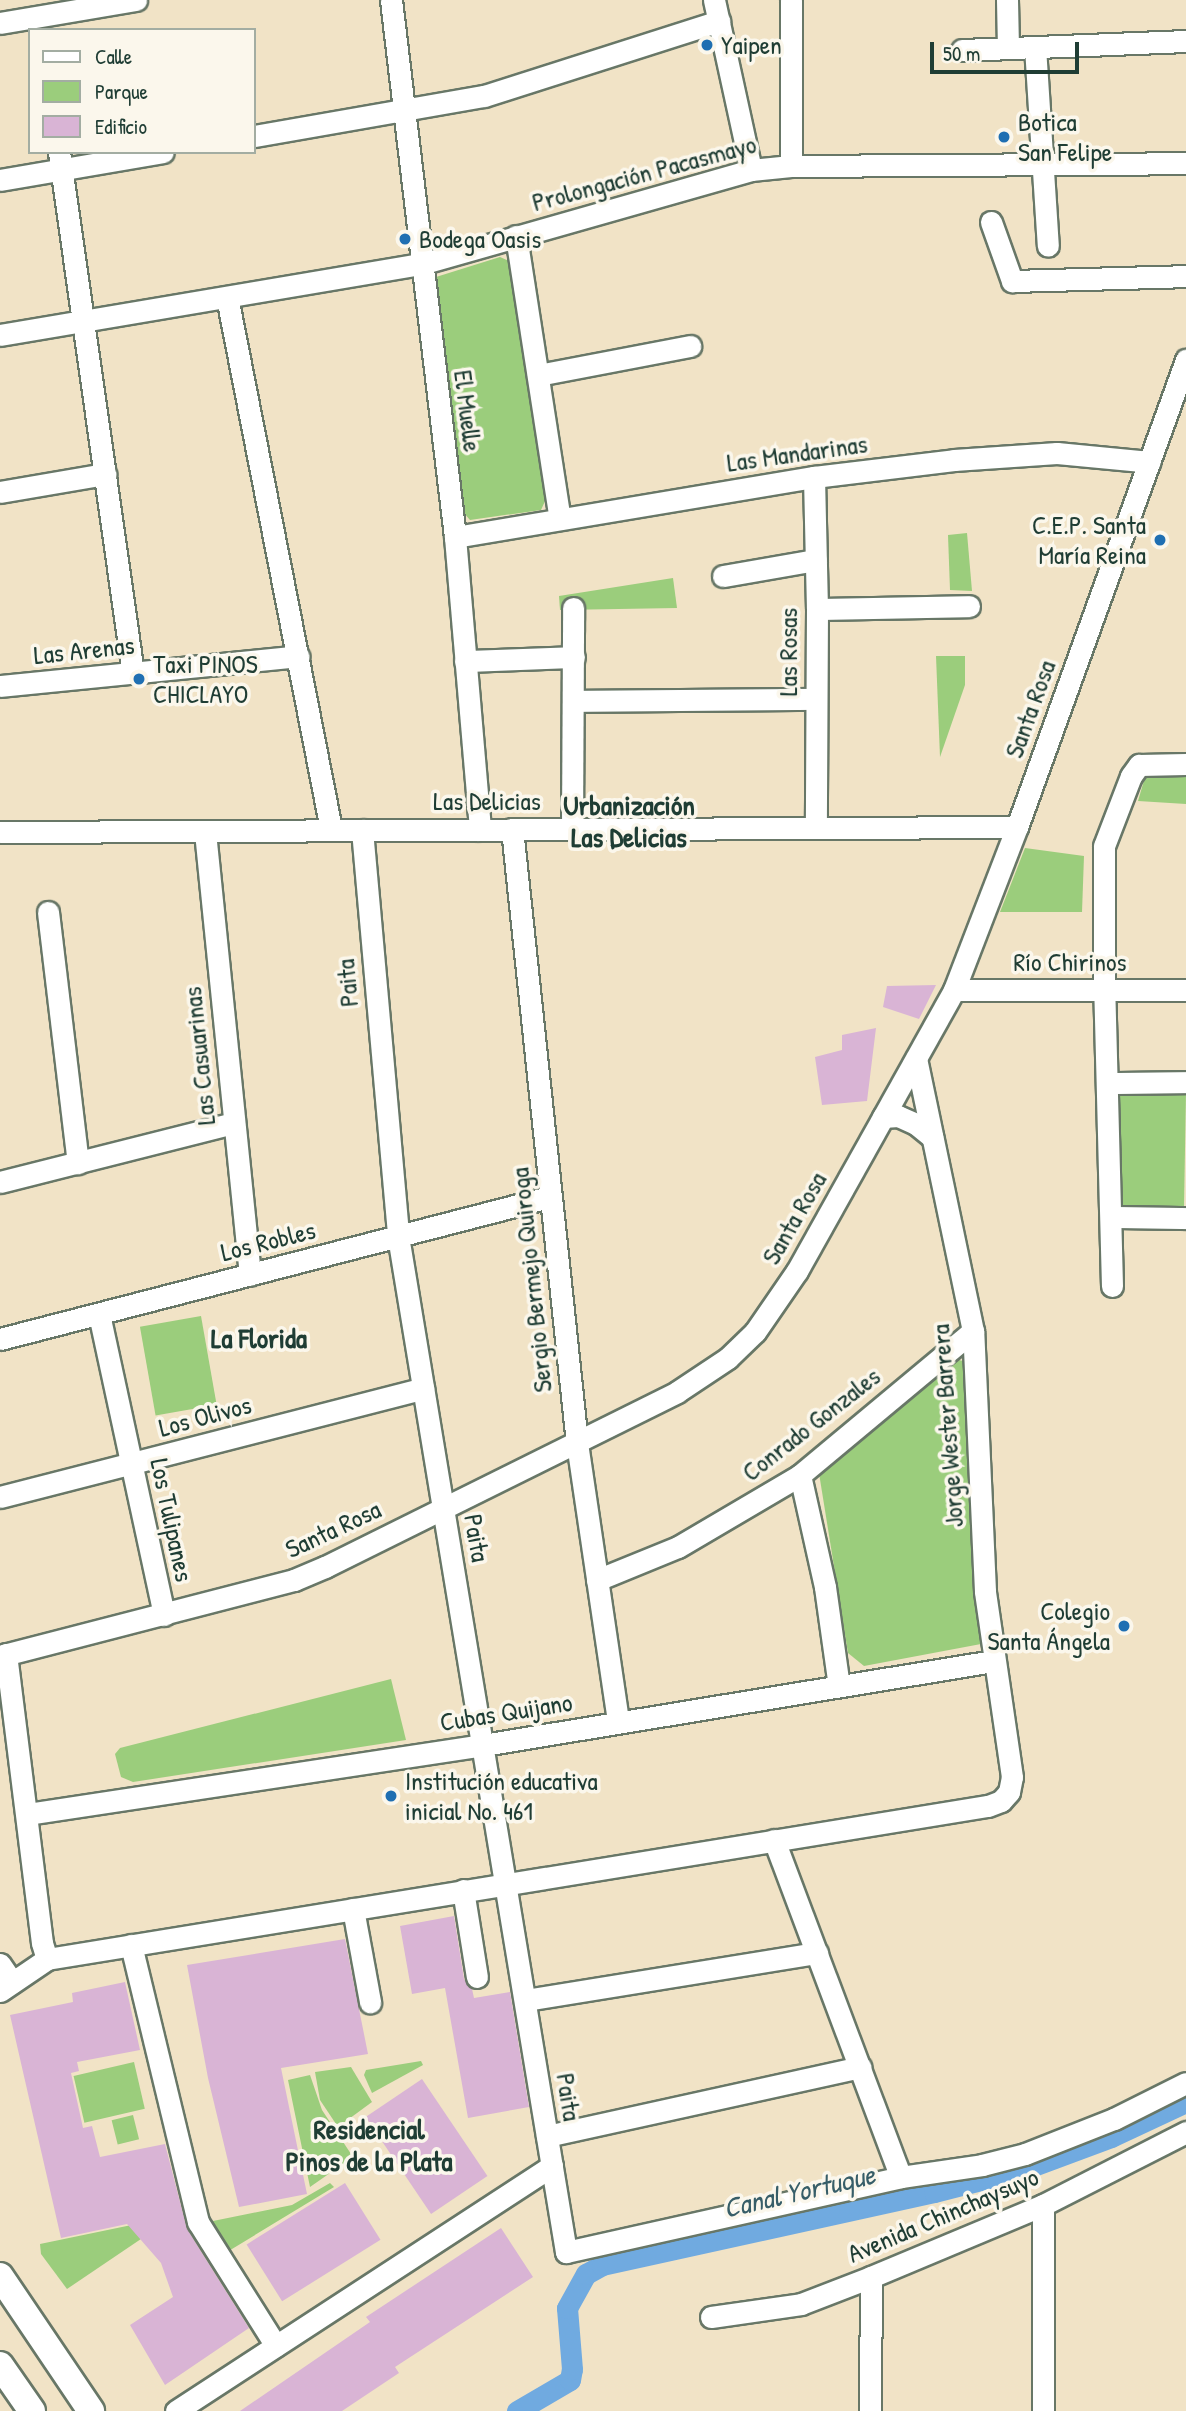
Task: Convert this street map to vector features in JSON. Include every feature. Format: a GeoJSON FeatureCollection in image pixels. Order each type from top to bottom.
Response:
{"type":"FeatureCollection","features":[{"type":"Feature","properties":{"kind":"main road"},"geometry":{"type":"LineString","coordinates":[[0,2276],[91,2411]]}},
{"type":"Feature","properties":{"kind":"main road"},"geometry":{"type":"LineString","coordinates":[[0,2365],[32,2411]]}},
{"type":"Feature","properties":{"kind":"street"},"geometry":{"type":"LineString","coordinates":[[0,23],[41,23],[136,0]]}},
{"type":"Feature","properties":{"kind":"street","name":"El Muelle"},"geometry":{"type":"LineString","coordinates":[[391,0],[455,537],[480,830]]}},
{"type":"Feature","properties":{"kind":"street"},"geometry":{"type":"LineString","coordinates":[[714,0],[751,170]]}},
{"type":"Feature","properties":{"kind":"street"},"geometry":{"type":"LineString","coordinates":[[791,0],[791,166]]}},
{"type":"Feature","properties":{"kind":"street"},"geometry":{"type":"LineString","coordinates":[[1007,0],[1008,48]]}},
{"type":"Feature","properties":{"kind":"street"},"geometry":{"type":"LineString","coordinates":[[256,136],[484,96],[719,22]]}},
{"type":"Feature","properties":{"kind":"street"},"geometry":{"type":"LineString","coordinates":[[962,50],[1186,41]]}},
{"type":"Feature","properties":{"kind":"street"},"geometry":{"type":"LineString","coordinates":[[1035,47],[1048,246]]}},
{"type":"Feature","properties":{"kind":"street"},"geometry":{"type":"LineString","coordinates":[[0,180],[61,161],[140,154]]}},
{"type":"Feature","properties":{"kind":"street"},"geometry":{"type":"LineString","coordinates":[[61,161],[133,673]]}},
{"type":"Feature","properties":{"kind":"street","name":"Prolongación Pacasmayo"},"geometry":{"type":"LineString","coordinates":[[0,335],[421,264],[751,170],[791,166],[1186,163]]}},
{"type":"Feature","properties":{"kind":"street"},"geometry":{"type":"LineString","coordinates":[[991,222],[1012,281],[1186,276]]}},
{"type":"Feature","properties":{"kind":"street"},"geometry":{"type":"LineString","coordinates":[[516,236],[560,519]]}},
{"type":"Feature","properties":{"kind":"street"},"geometry":{"type":"LineString","coordinates":[[227,297],[331,829]]}},
{"type":"Feature","properties":{"kind":"street"},"geometry":{"type":"LineString","coordinates":[[538,375],[690,346]]}},
{"type":"Feature","properties":{"kind":"street","name":"Santa Rosa"},"geometry":{"type":"LineString","coordinates":[[3,1655],[294,1580],[363,1549],[443,1507],[577,1443],[704,1376],[755,1332],[797,1270],[954,990],[1017,827],[1186,360]]}},
{"type":"Feature","properties":{"kind":"street","name":"Las Mandarinas"},"geometry":{"type":"LineString","coordinates":[[455,537],[814,477],[1007,454],[1057,453],[1150,461]]}},
{"type":"Feature","properties":{"kind":"street"},"geometry":{"type":"LineString","coordinates":[[0,492],[105,474]]}},
{"type":"Feature","properties":{"kind":"street","name":"Las Rosas"},"geometry":{"type":"LineString","coordinates":[[814,477],[817,609],[816,828]]}},
{"type":"Feature","properties":{"kind":"street"},"geometry":{"type":"LineString","coordinates":[[723,576],[816,560]]}},
{"type":"Feature","properties":{"kind":"street"},"geometry":{"type":"LineString","coordinates":[[817,609],[969,606]]}},
{"type":"Feature","properties":{"kind":"street"},"geometry":{"type":"LineString","coordinates":[[572,829],[573,608]]}},
{"type":"Feature","properties":{"kind":"street","name":"Las Arenas"},"geometry":{"type":"LineString","coordinates":[[0,686],[298,656]]}},
{"type":"Feature","properties":{"kind":"street"},"geometry":{"type":"LineString","coordinates":[[466,661],[574,657]]}},
{"type":"Feature","properties":{"kind":"street"},"geometry":{"type":"LineString","coordinates":[[573,701],[816,699]]}},
{"type":"Feature","properties":{"kind":"street"},"geometry":{"type":"LineString","coordinates":[[1112,1286],[1104,990],[1104,846],[1131,776],[1139,765],[1186,764]]}},
{"type":"Feature","properties":{"kind":"street","name":"Las Delicias"},"geometry":{"type":"LineString","coordinates":[[0,832],[1017,827]]}},
{"type":"Feature","properties":{"kind":"street","name":"Sergio Bermejo Quiroga"},"geometry":{"type":"LineString","coordinates":[[512,829],[577,1443],[618,1722]]}},
{"type":"Feature","properties":{"kind":"street","name":"Paita"},"geometry":{"type":"LineString","coordinates":[[362,830],[398,1236],[566,2252]]}},
{"type":"Feature","properties":{"kind":"street","name":"Las Casuarinas"},"geometry":{"type":"LineString","coordinates":[[205,832],[250,1275]]}},
{"type":"Feature","properties":{"kind":"street"},"geometry":{"type":"LineString","coordinates":[[48,912],[78,1163]]}},
{"type":"Feature","properties":{"kind":"street","name":"Río Chirinos"},"geometry":{"type":"LineString","coordinates":[[954,990],[1186,990]]}},
{"type":"Feature","properties":{"kind":"street","name":"Jorge Wester Barrera"},"geometry":{"type":"LineString","coordinates":[[774,1840],[988,1806],[1000,1801],[1009,1792],[1012,1777],[993,1661],[985,1591],[972,1331],[916,1059]]}},
{"type":"Feature","properties":{"kind":"street"},"geometry":{"type":"LineString","coordinates":[[1107,1083],[1186,1082]]}},
{"type":"Feature","properties":{"kind":"street"},"geometry":{"type":"LineString","coordinates":[[883,1117],[898,1116],[916,1124],[932,1137]]}},
{"type":"Feature","properties":{"kind":"street"},"geometry":{"type":"LineString","coordinates":[[0,1182],[234,1123]]}},
{"type":"Feature","properties":{"kind":"street","name":"Los Robles"},"geometry":{"type":"LineString","coordinates":[[0,1339],[549,1197]]}},
{"type":"Feature","properties":{"kind":"street"},"geometry":{"type":"LineString","coordinates":[[1111,1217],[1186,1217]]}},
{"type":"Feature","properties":{"kind":"street","name":"Los Tulipanes"},"geometry":{"type":"LineString","coordinates":[[99,1314],[164,1615]]}},
{"type":"Feature","properties":{"kind":"street","name":"Conrado Gonzales"},"geometry":{"type":"LineString","coordinates":[[597,1580],[678,1547],[800,1475],[972,1331]]}},
{"type":"Feature","properties":{"kind":"street","name":"Los Olivos"},"geometry":{"type":"LineString","coordinates":[[0,1497],[423,1388]]}},
{"type":"Feature","properties":{"kind":"street"},"geometry":{"type":"LineString","coordinates":[[800,1475],[825,1587],[839,1686]]}},
{"type":"Feature","properties":{"kind":"street"},"geometry":{"type":"LineString","coordinates":[[3,1655],[27,1814],[42,1943],[47,1959]]}},
{"type":"Feature","properties":{"kind":"street","name":"Cubas Quijano"},"geometry":{"type":"LineString","coordinates":[[27,1814],[483,1745],[993,1661]]}},
{"type":"Feature","properties":{"kind":"street"},"geometry":{"type":"LineString","coordinates":[[0,1964],[6,1986],[47,1959],[774,1840],[901,2177]]}},
{"type":"Feature","properties":{"kind":"street"},"geometry":{"type":"LineString","coordinates":[[463,1890],[477,1977]]}},
{"type":"Feature","properties":{"kind":"street"},"geometry":{"type":"LineString","coordinates":[[353,1909],[370,2002]]}},
{"type":"Feature","properties":{"kind":"street"},"geometry":{"type":"LineString","coordinates":[[131,1945],[198,2222],[276,2346]]}},
{"type":"Feature","properties":{"kind":"street"},"geometry":{"type":"LineString","coordinates":[[526,2000],[817,1953]]}},
{"type":"Feature","properties":{"kind":"street"},"geometry":{"type":"LineString","coordinates":[[547,2136],[860,2067]]}},
{"type":"Feature","properties":{"kind":"street","name":"Avenida Chinchaysuyo"},"geometry":{"type":"LineString","coordinates":[[566,2252],[901,2177],[982,2165],[1025,2154],[1115,2119],[1186,2083]]}},
{"type":"Feature","properties":{"kind":"street","name":"Avenida Chinchaysuyo"},"geometry":{"type":"LineString","coordinates":[[711,2317],[801,2304],[871,2277],[1042,2206],[1186,2132]]}},
{"type":"Feature","properties":{"kind":"street"},"geometry":{"type":"LineString","coordinates":[[176,2411],[552,2166]]}},
{"type":"Feature","properties":{"kind":"street"},"geometry":{"type":"LineString","coordinates":[[1042,2206],[1042,2411]]}},
{"type":"Feature","properties":{"kind":"street"},"geometry":{"type":"LineString","coordinates":[[870,2411],[871,2277]]}},
{"type":"Feature","properties":{"kind":"green space"},"geometry":{"type":"Polygon","coordinates":[[[500,257],[509,261],[546,499],[541,510],[470,520],[463,512],[436,277],[500,257]]]}},
{"type":"Feature","properties":{"kind":"green space"},"geometry":{"type":"Polygon","coordinates":[[[967,533],[972,591],[950,590],[948,535],[967,533]]]}},
{"type":"Feature","properties":{"kind":"green space"},"geometry":{"type":"Polygon","coordinates":[[[673,578],[677,608],[560,610],[559,596],[673,578]]]}},
{"type":"Feature","properties":{"kind":"green space"},"geometry":{"type":"Polygon","coordinates":[[[936,656],[965,656],[965,685],[940,757],[936,656]]]}},
{"type":"Feature","properties":{"kind":"green space"},"geometry":{"type":"Polygon","coordinates":[[[1186,776],[1186,804],[1138,801],[1145,777],[1186,776]]]}},
{"type":"Feature","properties":{"kind":"green space"},"geometry":{"type":"Polygon","coordinates":[[[1025,848],[1084,856],[1082,912],[1000,912],[1025,848]]]}},
{"type":"Feature","properties":{"kind":"green space"},"geometry":{"type":"Polygon","coordinates":[[[1116,1092],[1186,1093],[1184,1209],[1114,1208],[1116,1092]]]}},
{"type":"Feature","properties":{"kind":"green space"},"geometry":{"type":"Polygon","coordinates":[[[201,1316],[217,1405],[156,1415],[140,1327],[201,1316]]]}},
{"type":"Feature","properties":{"kind":"green space"},"geometry":{"type":"Polygon","coordinates":[[[955,1359],[963,1361],[983,1630],[981,1644],[864,1666],[848,1653],[818,1467],[955,1359]]]}},
{"type":"Feature","properties":{"kind":"green space"},"geometry":{"type":"Polygon","coordinates":[[[391,1679],[406,1740],[133,1782],[121,1777],[115,1754],[120,1748],[391,1679]]]}},
{"type":"Feature","properties":{"kind":"green space"},"geometry":{"type":"Polygon","coordinates":[[[421,2061],[423,2065],[372,2093],[364,2075],[366,2070],[421,2061]]]}},
{"type":"Feature","properties":{"kind":"green space"},"geometry":{"type":"Polygon","coordinates":[[[134,2062],[145,2109],[84,2123],[74,2076],[134,2062]]]}},
{"type":"Feature","properties":{"kind":"green space"},"geometry":{"type":"Polygon","coordinates":[[[351,2067],[372,2102],[338,2127],[320,2100],[315,2072],[351,2067]]]}},
{"type":"Feature","properties":{"kind":"green space"},"geometry":{"type":"Polygon","coordinates":[[[310,2075],[322,2110],[353,2157],[310,2187],[288,2080],[310,2075]]]}},
{"type":"Feature","properties":{"kind":"green space"},"geometry":{"type":"Polygon","coordinates":[[[133,2115],[139,2139],[118,2145],[112,2120],[133,2115]]]}},
{"type":"Feature","properties":{"kind":"green space"},"geometry":{"type":"Polygon","coordinates":[[[330,2183],[334,2187],[227,2252],[211,2224],[213,2221],[292,2205],[330,2183]]]}},
{"type":"Feature","properties":{"kind":"green space"},"geometry":{"type":"Polygon","coordinates":[[[175,2216],[67,2289],[41,2254],[40,2244],[175,2216]]]}},
{"type":"Feature","properties":{"kind":"building"},"geometry":{"type":"Polygon","coordinates":[[[936,985],[919,1019],[883,1007],[887,986],[936,985]]]}},
{"type":"Feature","properties":{"kind":"building"},"geometry":{"type":"Polygon","coordinates":[[[876,1028],[867,1101],[822,1105],[815,1057],[842,1050],[842,1035],[876,1028]]]}},
{"type":"Feature","properties":{"kind":"building"},"geometry":{"type":"Polygon","coordinates":[[[454,1916],[464,1979],[472,1989],[474,1998],[510,1992],[529,2107],[468,2118],[445,1988],[412,1994],[400,1926],[454,1916]]]}},
{"type":"Feature","properties":{"kind":"building"},"geometry":{"type":"Polygon","coordinates":[[[345,1939],[368,2054],[281,2068],[307,2194],[239,2207],[208,2078],[187,1965],[345,1939]]]}},
{"type":"Feature","properties":{"kind":"building"},"geometry":{"type":"Polygon","coordinates":[[[125,1982],[140,2050],[77,2062],[79,2071],[71,2073],[83,2128],[92,2126],[100,2157],[165,2144],[187,2229],[249,2328],[165,2385],[130,2325],[173,2297],[161,2263],[127,2224],[61,2238],[10,2015],[73,2002],[72,1993],[125,1982]]]}},
{"type":"Feature","properties":{"kind":"building"},"geometry":{"type":"Polygon","coordinates":[[[422,2079],[487,2176],[431,2214],[366,2117],[422,2079]]]}},
{"type":"Feature","properties":{"kind":"building"},"geometry":{"type":"Polygon","coordinates":[[[345,2183],[381,2240],[282,2301],[247,2244],[345,2183]]]}},
{"type":"Feature","properties":{"kind":"building"},"geometry":{"type":"Polygon","coordinates":[[[501,2228],[533,2277],[395,2367],[399,2373],[342,2411],[240,2411],[370,2322],[366,2317],[501,2228]]]}},
{"type":"Feature","properties":{"kind":"waterway","name":"Canal Yortuque"},"geometry":{"type":"LineString","coordinates":[[517,2411],[570,2380],[572,2369],[567,2308],[586,2274],[602,2265],[934,2192],[1028,2168],[1111,2137],[1186,2102]]}},
{"type":"Feature","properties":{"kind":"place","name":"Yaipen"},"geometry":{"type":"Point","coordinates":[707,45]}},
{"type":"Feature","properties":{"kind":"place","name":"Botica San Felipe"},"geometry":{"type":"Point","coordinates":[1004,137]}},
{"type":"Feature","properties":{"kind":"place","name":"Bodega Oasis"},"geometry":{"type":"Point","coordinates":[405,239]}},
{"type":"Feature","properties":{"kind":"place","name":"C.E.P. Santa María Reina"},"geometry":{"type":"Point","coordinates":[1160,540]}},
{"type":"Feature","properties":{"kind":"place","name":"Taxi PINOS CHICLAYO"},"geometry":{"type":"Point","coordinates":[139,679]}},
{"type":"Feature","properties":{"kind":"place","name":"Colegio Santa Ángela"},"geometry":{"type":"Point","coordinates":[1124,1626]}},
{"type":"Feature","properties":{"kind":"place","name":"Institución educativa inicial No. 461"},"geometry":{"type":"Point","coordinates":[391,1796]}},
{"type":"Feature","properties":{"kind":"district","name":"Urbanización Las Delicias"},"geometry":{"type":"Point","coordinates":[629,821]}},
{"type":"Feature","properties":{"kind":"district","name":"La Florida"},"geometry":{"type":"Point","coordinates":[259,1338]}},
{"type":"Feature","properties":{"kind":"district","name":"Residencial Pinos de la Plata"},"geometry":{"type":"Point","coordinates":[369,2145]}}]}
